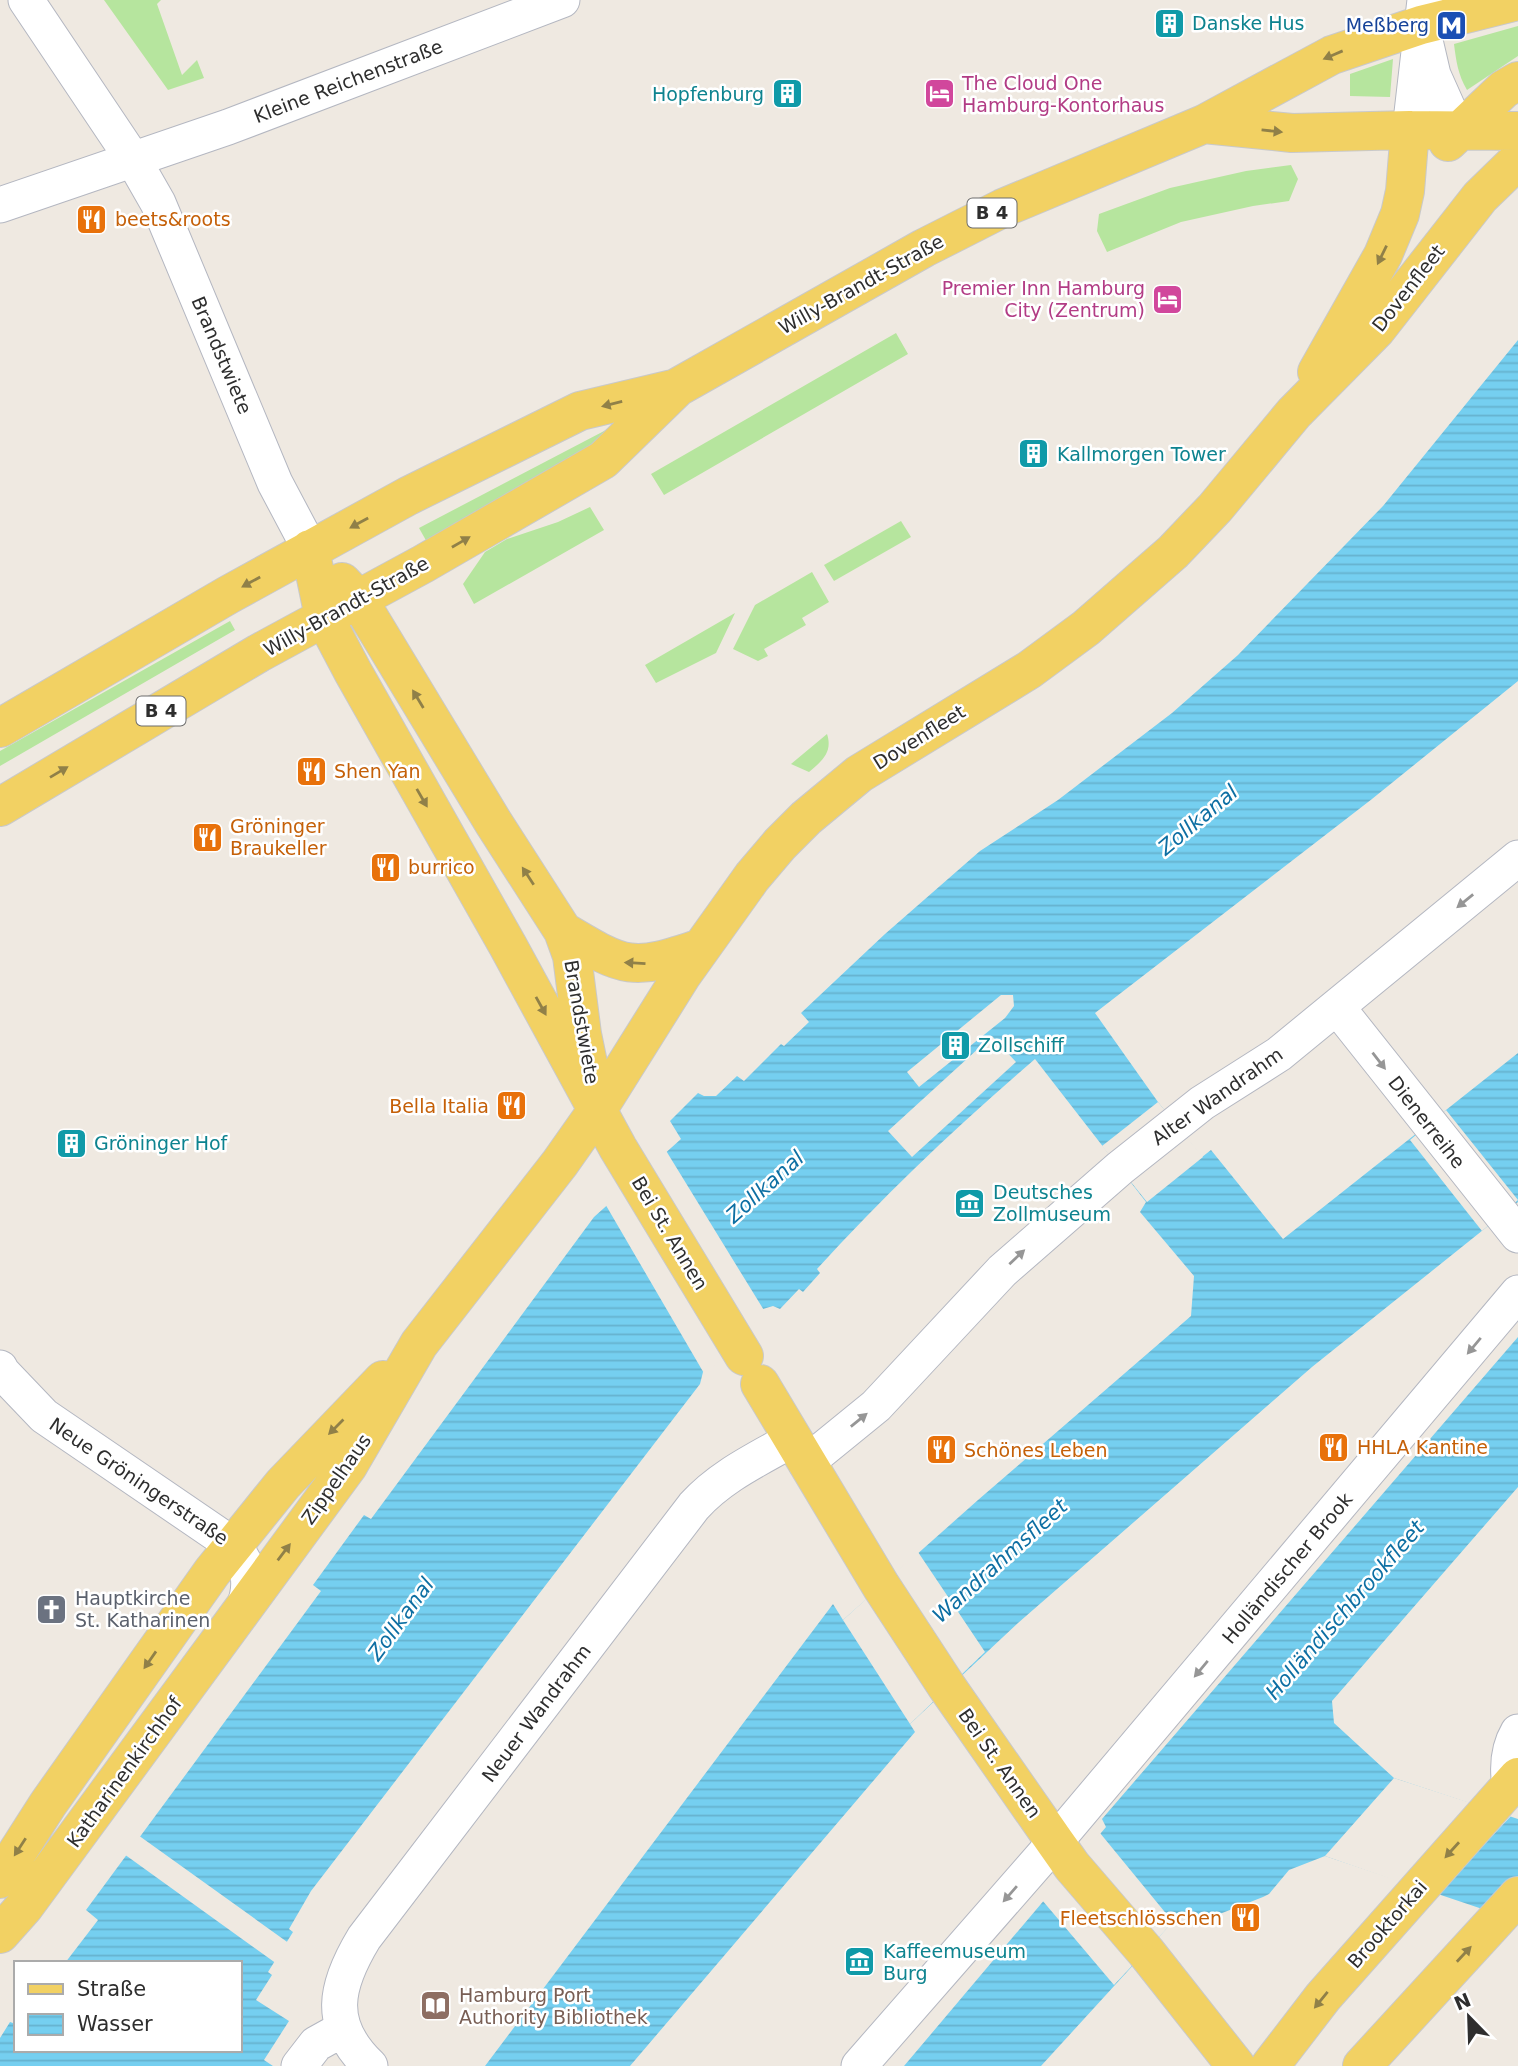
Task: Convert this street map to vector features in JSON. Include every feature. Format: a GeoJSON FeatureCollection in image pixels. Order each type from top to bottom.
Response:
{"type":"FeatureCollection","features":[{"type":"Feature","properties":{"kind":"main road","name":"Willy-Brandt-Straße"},"geometry":{"type":"LineString","coordinates":[[0,807],[244,661],[603,460],[678,387],[790,322],[1003,208],[1204,124],[1332,55],[1423,13],[1518,1]]}},
{"type":"Feature","properties":{"kind":"main road"},"geometry":{"type":"LineString","coordinates":[[1458,131],[1504,89],[1518,81]]}},
{"type":"Feature","properties":{"kind":"main road","name":"Willy-Brandt-Straße"},"geometry":{"type":"LineString","coordinates":[[1204,124],[1292,134],[1410,130],[1518,131]]}},
{"type":"Feature","properties":{"kind":"main road","name":"Dovenfleet"},"geometry":{"type":"LineString","coordinates":[[1294,413],[1383,255],[1400,214],[1405,191],[1410,130]]}},
{"type":"Feature","properties":{"kind":"main road","name":"Dovenfleet"},"geometry":{"type":"LineString","coordinates":[[1405,191],[1458,131]]}},
{"type":"Feature","properties":{"kind":"main road","name":"Dovenfleet"},"geometry":{"type":"LineString","coordinates":[[598,1109],[701,948],[752,877],[806,818],[859,774],[1029,670],[1086,628],[1173,552],[1215,508],[1294,413],[1376,330],[1480,197],[1518,160]]}},
{"type":"Feature","properties":{"kind":"main road","name":"Willy-Brandt-Straße"},"geometry":{"type":"LineString","coordinates":[[0,728],[310,549],[408,496],[580,411],[678,387]]}},
{"type":"Feature","properties":{"kind":"main road","name":"Brandstwiete"},"geometry":{"type":"LineString","coordinates":[[310,549],[358,599],[493,822],[563,931],[572,956],[582,1034],[598,1109]]}},
{"type":"Feature","properties":{"kind":"main road","name":"Brandstwiete"},"geometry":{"type":"LineString","coordinates":[[310,549],[324,617],[388,738],[598,1109]]}},
{"type":"Feature","properties":{"kind":"main road"},"geometry":{"type":"LineString","coordinates":[[563,931],[607,957],[622,962],[648,964],[701,948]]}},
{"type":"Feature","properties":{"kind":"main road","name":"Bei St. Annen"},"geometry":{"type":"LineString","coordinates":[[598,1109],[626,1161],[799,1451],[881,1586],[947,1687],[1063,1854],[1146,1952],[1236,2066]]}},
{"type":"Feature","properties":{"kind":"main road","name":"Zippelhaus"},"geometry":{"type":"LineString","coordinates":[[244,1607],[348,1466],[419,1345],[560,1163],[598,1109]]}},
{"type":"Feature","properties":{"kind":"main road","name":"Zippelhaus"},"geometry":{"type":"LineString","coordinates":[[233,1545],[315,1448],[419,1345]]}},
{"type":"Feature","properties":{"kind":"main road"},"geometry":{"type":"LineString","coordinates":[[0,1879],[52,1798],[233,1545]]}},
{"type":"Feature","properties":{"kind":"main road","name":"Katharinenkirchhof"},"geometry":{"type":"LineString","coordinates":[[0,1934],[32,1897],[244,1607]]}},
{"type":"Feature","properties":{"kind":"main road","name":"Brooktorkai"},"geometry":{"type":"LineString","coordinates":[[1270,2066],[1323,1997],[1506,1790]]}},
{"type":"Feature","properties":{"kind":"main road"},"geometry":{"type":"LineString","coordinates":[[1362,2066],[1507,1908]]}},
{"type":"Feature","properties":{"kind":"street","name":"Brandstwiete"},"geometry":{"type":"LineString","coordinates":[[26,0],[134,161],[158,204],[275,483],[310,549]]}},
{"type":"Feature","properties":{"kind":"street","name":"Kleine Reichenstraße"},"geometry":{"type":"LineString","coordinates":[[0,205],[134,161],[562,0]]}},
{"type":"Feature","properties":{"kind":"street"},"geometry":{"type":"LineString","coordinates":[[1410,130],[1423,13]]}},
{"type":"Feature","properties":{"kind":"street"},"geometry":{"type":"LineString","coordinates":[[1423,13],[1433,75],[1458,131]]}},
{"type":"Feature","properties":{"kind":"street","name":"Alter Wandrahm"},"geometry":{"type":"LineString","coordinates":[[799,1451],[876,1406],[1002,1271],[1119,1168],[1175,1122],[1279,1054],[1518,858]]}},
{"type":"Feature","properties":{"kind":"street","name":"Dienerreihe"},"geometry":{"type":"LineString","coordinates":[[1337,1007],[1510,1225]]}},
{"type":"Feature","properties":{"kind":"street","name":"Holländischer Brook"},"geometry":{"type":"LineString","coordinates":[[859,2066],[1063,1854],[1518,1293]]}},
{"type":"Feature","properties":{"kind":"street","name":"Neue Gröningerstraße"},"geometry":{"type":"LineString","coordinates":[[0,1368],[44,1416],[233,1545],[245,1563],[248,1574],[248,1597],[244,1607]]}},
{"type":"Feature","properties":{"kind":"street","name":"Neuer Wandrahm"},"geometry":{"type":"LineString","coordinates":[[343,2029],[339,2005],[343,1978],[350,1961],[370,1930],[694,1506],[729,1476],[799,1451]]}},
{"type":"Feature","properties":{"kind":"street","name":"Brooktorkai"},"geometry":{"type":"LineString","coordinates":[[1506,1790],[1509,1758],[1518,1732]]}},
{"type":"Feature","properties":{"kind":"street"},"geometry":{"type":"LineString","coordinates":[[299,2066],[316,2044],[343,2029],[354,2048],[370,2066]]}},
{"type":"Feature","properties":{"kind":"green space"},"geometry":{"type":"Polygon","coordinates":[[[104,0],[161,0],[157,4],[182,75],[197,60],[204,78],[168,90],[104,0]]]}},
{"type":"Feature","properties":{"kind":"green space"},"geometry":{"type":"Polygon","coordinates":[[[1518,26],[1518,56],[1467,90],[1459,73],[1454,44],[1518,26]]]}},
{"type":"Feature","properties":{"kind":"green space"},"geometry":{"type":"Polygon","coordinates":[[[1393,59],[1390,97],[1350,96],[1350,74],[1393,59]]]}},
{"type":"Feature","properties":{"kind":"green space"},"geometry":{"type":"Polygon","coordinates":[[[1291,165],[1298,179],[1289,201],[1181,222],[1107,252],[1097,231],[1099,214],[1170,188],[1246,171],[1291,165]]]}},
{"type":"Feature","properties":{"kind":"green space"},"geometry":{"type":"Polygon","coordinates":[[[896,333],[908,354],[664,495],[651,474],[896,333]]]}},
{"type":"Feature","properties":{"kind":"green space"},"geometry":{"type":"Polygon","coordinates":[[[606,430],[610,438],[428,544],[419,528],[606,430]]]}},
{"type":"Feature","properties":{"kind":"green space"},"geometry":{"type":"Polygon","coordinates":[[[590,507],[604,530],[474,604],[463,584],[485,552],[507,539],[558,522],[590,507]]]}},
{"type":"Feature","properties":{"kind":"green space"},"geometry":{"type":"Polygon","coordinates":[[[901,521],[911,537],[834,581],[824,565],[901,521]]]}},
{"type":"Feature","properties":{"kind":"green space"},"geometry":{"type":"Polygon","coordinates":[[[812,572],[829,602],[802,618],[806,625],[764,649],[768,656],[758,661],[733,649],[755,605],[812,572]]]}},
{"type":"Feature","properties":{"kind":"green space"},"geometry":{"type":"Polygon","coordinates":[[[735,613],[716,653],[656,683],[645,665],[735,613]]]}},
{"type":"Feature","properties":{"kind":"green space"},"geometry":{"type":"Polygon","coordinates":[[[230,621],[235,630],[0,766],[0,751],[230,621]]]}},
{"type":"Feature","properties":{"kind":"green space"},"geometry":{"type":"Polygon","coordinates":[[[827,734],[827,751],[809,772],[791,764],[827,734]]]}},
{"type":"Feature","properties":{"kind":"water"},"geometry":{"type":"Polygon","coordinates":[[[1518,340],[1518,681],[1372,799],[1095,1013],[1158,1102],[1202,1157],[1211,1150],[1283,1239],[1518,1053],[1518,1202],[1312,1367],[1018,1623],[910,1724],[915,1732],[630,2066],[485,2066],[833,1604],[843,1620],[1191,1316],[1194,1276],[1140,1212],[1146,1202],[1035,1059],[896,1187],[817,1269],[820,1273],[803,1292],[799,1289],[780,1309],[773,1306],[763,1309],[703,1372],[700,1384],[311,1891],[289,1929],[293,1932],[268,1972],[272,1975],[256,2000],[289,2021],[264,2060],[273,2066],[0,2066],[0,2038],[10,2022],[14,2023],[14,2052],[242,2052],[242,1961],[67,1961],[98,1920],[86,1910],[321,1591],[313,1585],[364,1515],[371,1519],[594,1217],[681,1139],[670,1121],[698,1093],[716,1096],[737,1076],[744,1081],[781,1044],[784,1046],[809,1022],[801,1013],[885,934],[980,851],[1058,800],[1172,713],[1238,655],[1383,506],[1518,340]],[[1001,995],[907,1072],[919,1087],[1005,1018],[1014,1006],[1013,995],[1001,995]]]}},
{"type":"Feature","properties":{"kind":"water","name":"Holländischbrookfleet"},"geometry":{"type":"Polygon","coordinates":[[[1518,1337],[1518,1487],[1332,1701],[1334,1723],[1394,1778],[1518,1819],[1518,1921],[1325,1856],[1289,1870],[1269,1894],[1263,1897],[1212,1917],[1179,1915],[1041,2066],[904,2066],[1106,1827],[1102,1819],[1518,1337]]]}},
{"type":"Feature","properties":{"kind":"pier"},"geometry":{"type":"Polygon","coordinates":[[[992,1036],[1016,1062],[912,1157],[888,1131],[992,1036]]]}},
{"type":"Feature","properties":{"kind":"pier"},"geometry":{"type":"Polygon","coordinates":[[[1158,1102],[1203,1157],[1147,1202],[1102,1146],[1158,1102]]]}},
{"type":"Feature","properties":{"kind":"pier"},"geometry":{"type":"Polygon","coordinates":[[[1446,1110],[1518,1200],[1482,1231],[1410,1140],[1446,1110]]]}},
{"type":"Feature","properties":{"kind":"pier"},"geometry":{"type":"Polygon","coordinates":[[[665,1149],[765,1312],[705,1375],[604,1202],[665,1149]]]}},
{"type":"Feature","properties":{"kind":"pier"},"geometry":{"type":"Polygon","coordinates":[[[918,1552],[985,1652],[910,1724],[843,1620],[918,1552]]]}},
{"type":"Feature","properties":{"kind":"pier"},"geometry":{"type":"Polygon","coordinates":[[[1394,1778],[1511,1816],[1437,1895],[1325,1856],[1394,1778]]]}},
{"type":"Feature","properties":{"kind":"pier"},"geometry":{"type":"Polygon","coordinates":[[[1100,1833],[1173,1922],[1114,1985],[1042,1900],[1100,1833]]]}},
{"type":"Feature","properties":{"kind":"pier"},"geometry":{"type":"Polygon","coordinates":[[[138,1835],[290,1944],[277,1964],[124,1854],[138,1835]]]}},
{"type":"Feature","properties":{"kind":"place","name":"Danske Hus"},"geometry":{"type":"Point","coordinates":[1169,23]}},
{"type":"Feature","properties":{"kind":"place","name":"Meßberg"},"geometry":{"type":"Point","coordinates":[1452,25]}},
{"type":"Feature","properties":{"kind":"place","name":"Hopfenburg"},"geometry":{"type":"Point","coordinates":[787,94]}},
{"type":"Feature","properties":{"kind":"place","name":"The Cloud One Hamburg-Kontorhaus"},"geometry":{"type":"Point","coordinates":[939,94]}},
{"type":"Feature","properties":{"kind":"place","name":"beets&roots"},"geometry":{"type":"Point","coordinates":[92,219]}},
{"type":"Feature","properties":{"kind":"place","name":"Premier Inn Hamburg City (Zentrum)"},"geometry":{"type":"Point","coordinates":[1168,299]}},
{"type":"Feature","properties":{"kind":"place","name":"Kallmorgen Tower"},"geometry":{"type":"Point","coordinates":[1034,454]}},
{"type":"Feature","properties":{"kind":"place","name":"Shen Yan"},"geometry":{"type":"Point","coordinates":[311,771]}},
{"type":"Feature","properties":{"kind":"place","name":"Gröninger Braukeller"},"geometry":{"type":"Point","coordinates":[207,837]}},
{"type":"Feature","properties":{"kind":"place","name":"burrico"},"geometry":{"type":"Point","coordinates":[385,867]}},
{"type":"Feature","properties":{"kind":"place","name":"Zollschiff"},"geometry":{"type":"Point","coordinates":[955,1045]}},
{"type":"Feature","properties":{"kind":"place","name":"Bella Italia"},"geometry":{"type":"Point","coordinates":[512,1106]}},
{"type":"Feature","properties":{"kind":"place","name":"Gröninger Hof"},"geometry":{"type":"Point","coordinates":[71,1143]}},
{"type":"Feature","properties":{"kind":"place","name":"Deutsches Zollmuseum"},"geometry":{"type":"Point","coordinates":[970,1203]}},
{"type":"Feature","properties":{"kind":"place","name":"HHLA Kantine"},"geometry":{"type":"Point","coordinates":[1334,1447]}},
{"type":"Feature","properties":{"kind":"place","name":"Schönes Leben"},"geometry":{"type":"Point","coordinates":[941,1450]}},
{"type":"Feature","properties":{"kind":"place","name":"Hauptkirche St. Katharinen"},"geometry":{"type":"Point","coordinates":[52,1609]}},
{"type":"Feature","properties":{"kind":"place","name":"Fleetschlösschen"},"geometry":{"type":"Point","coordinates":[1245,1918]}},
{"type":"Feature","properties":{"kind":"place","name":"Kaffeemuseum Burg"},"geometry":{"type":"Point","coordinates":[860,1962]}},
{"type":"Feature","properties":{"kind":"place","name":"Hamburg Port Authority Bibliothek"},"geometry":{"type":"Point","coordinates":[436,2006]}},
{"type":"Feature","properties":{"kind":"water label","name":"Zollkanal"},"geometry":{"type":"Point","coordinates":[1198,820]}},
{"type":"Feature","properties":{"kind":"water label","name":"Zollkanal"},"geometry":{"type":"Point","coordinates":[765,1187]}},
{"type":"Feature","properties":{"kind":"water label","name":"Wandrahmsfleet"},"geometry":{"type":"Point","coordinates":[1000,1561]}},
{"type":"Feature","properties":{"kind":"water label","name":"Zollkanal"},"geometry":{"type":"Point","coordinates":[401,1619]}}]}
